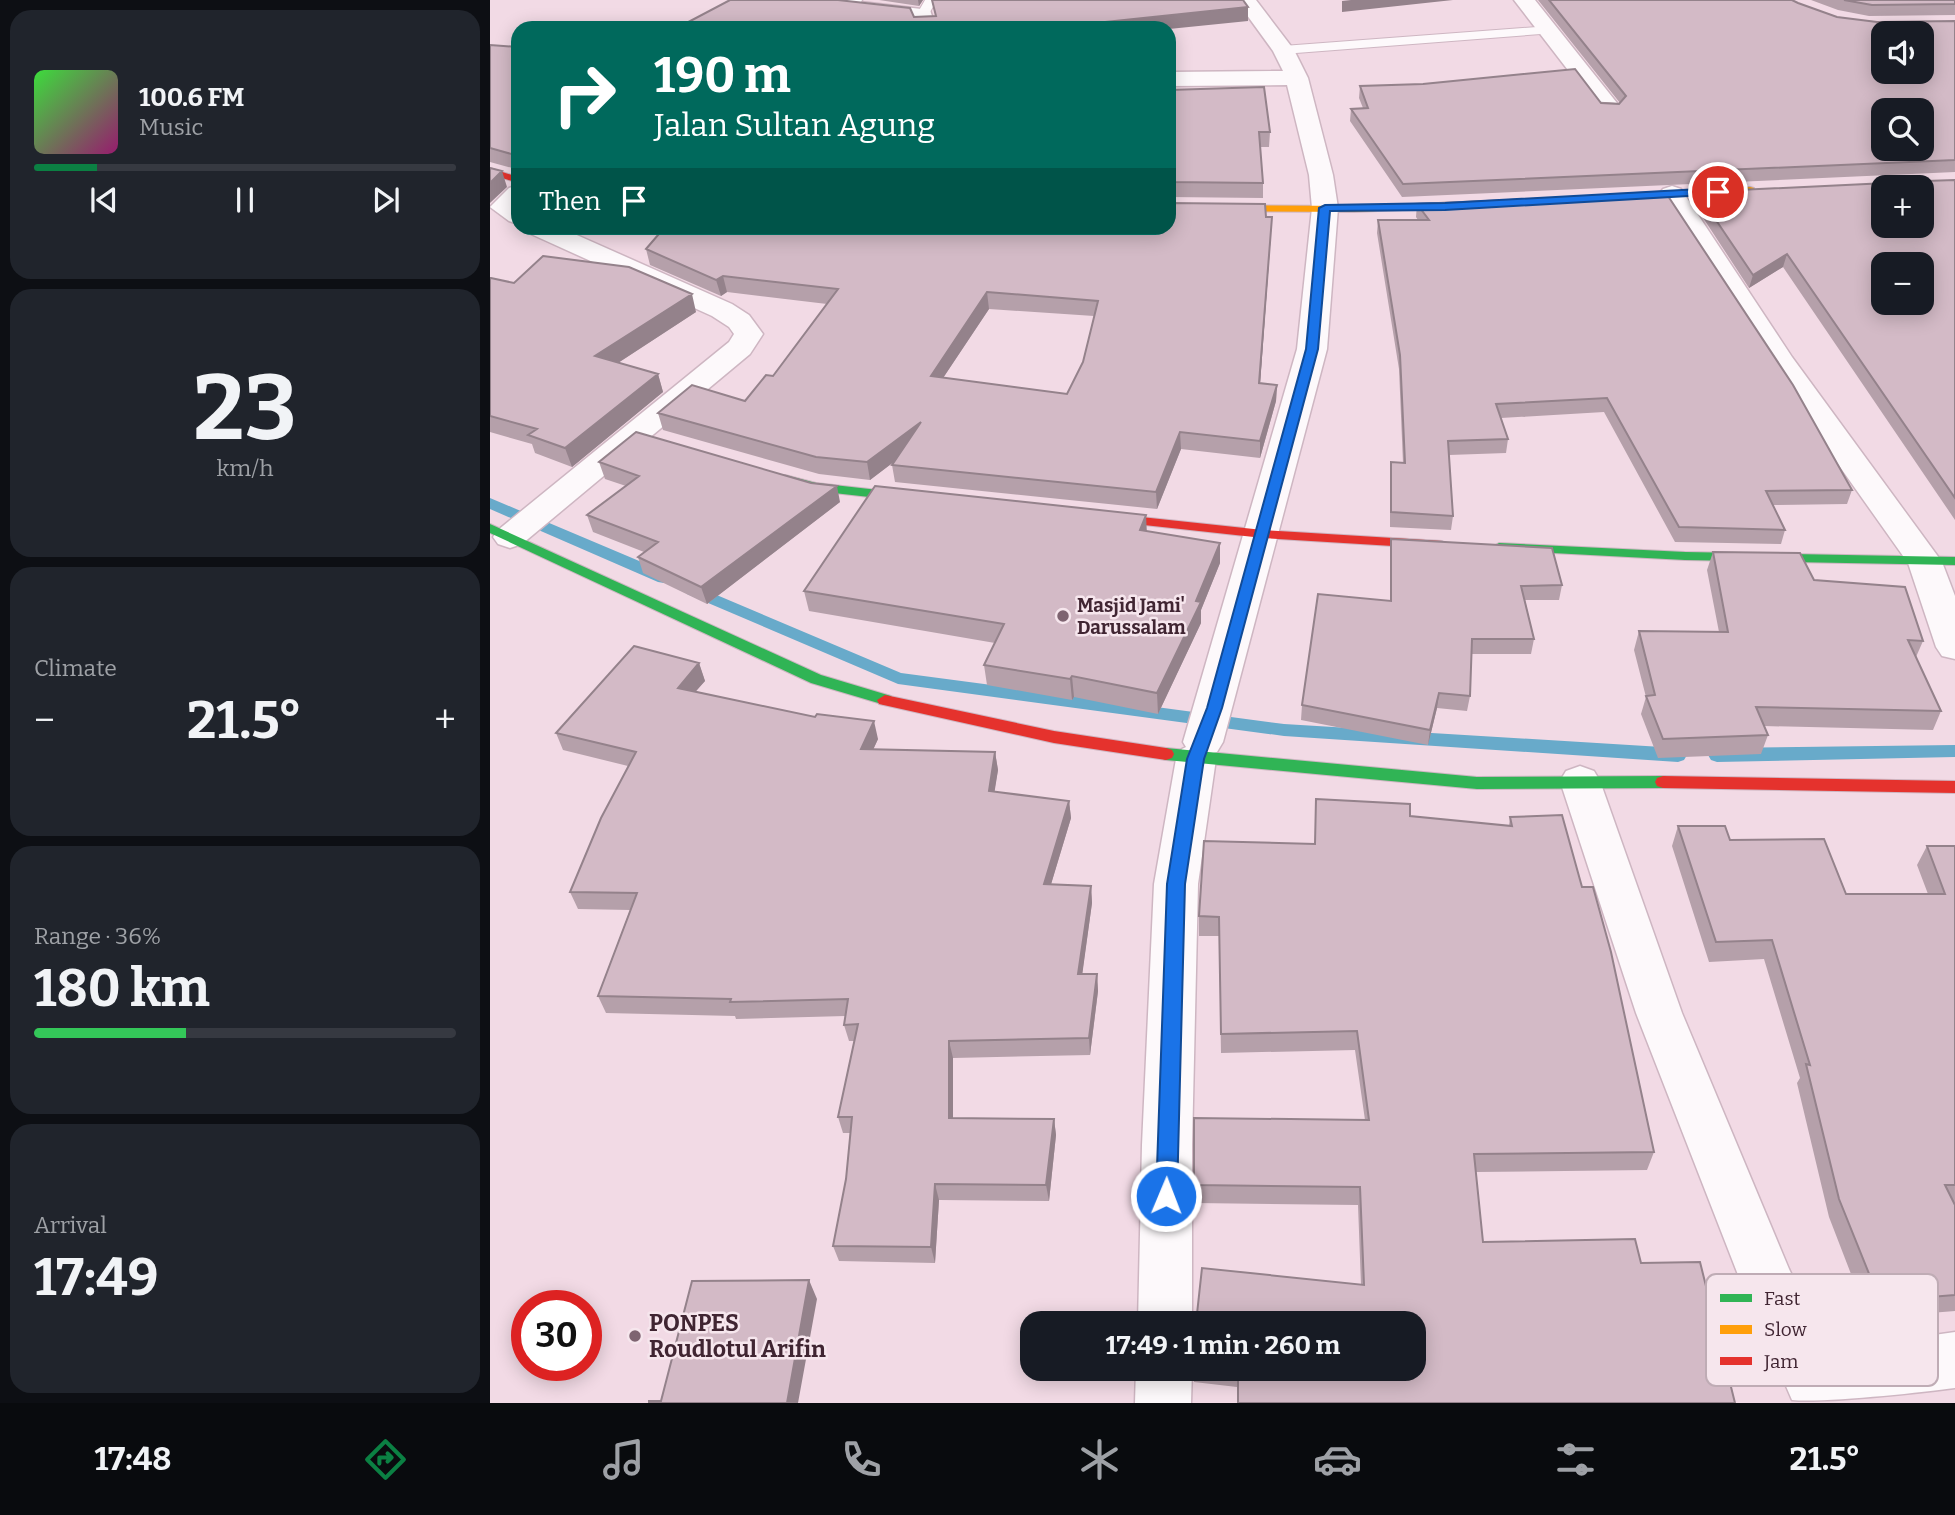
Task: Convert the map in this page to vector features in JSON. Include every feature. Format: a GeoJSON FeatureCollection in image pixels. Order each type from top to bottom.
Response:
{"type":"FeatureCollection","features":[{"type":"Feature","properties":{"kind":"street"},"geometry":{"type":"LineString","coordinates":[[852,0],[848,7],[927,14]]}},
{"type":"Feature","properties":{"kind":"street"},"geometry":{"type":"LineString","coordinates":[[1164,1311],[1176,884],[1205,737],[1312,349],[1325,208],[1321,175],[1297,78],[1283,50],[1245,0]]}},
{"type":"Feature","properties":{"kind":"street"},"geometry":{"type":"LineString","coordinates":[[1524,0],[1609,108]]}},
{"type":"Feature","properties":{"kind":"street"},"geometry":{"type":"LineString","coordinates":[[1176,79],[1297,78]]}},
{"type":"Feature","properties":{"kind":"street"},"geometry":{"type":"LineString","coordinates":[[490,171],[511,178]]}},
{"type":"Feature","properties":{"kind":"street"},"geometry":{"type":"LineString","coordinates":[[1597,198],[1761,190]]}},
{"type":"Feature","properties":{"kind":"street"},"geometry":{"type":"LineString","coordinates":[[1672,194],[1780,360],[1940,561],[1955,647]]}},
{"type":"Feature","properties":{"kind":"street"},"geometry":{"type":"LineString","coordinates":[[1176,208],[1483,204]]}},
{"type":"Feature","properties":{"kind":"street"},"geometry":{"type":"LineString","coordinates":[[500,533],[643,436],[740,348],[749,334],[739,321],[722,310],[556,235]]}},
{"type":"Feature","properties":{"kind":"street"},"geometry":{"type":"LineString","coordinates":[[773,475],[816,488],[939,500]]}},
{"type":"Feature","properties":{"kind":"street"},"geometry":{"type":"LineString","coordinates":[[1074,514],[1263,534],[1454,545]]}},
{"type":"Feature","properties":{"kind":"street"},"geometry":{"type":"LineString","coordinates":[[500,533],[816,679],[895,704],[1054,737],[1205,737],[1477,783],[1580,781],[1955,787]]}},
{"type":"Feature","properties":{"kind":"street"},"geometry":{"type":"LineString","coordinates":[[1481,547],[1940,561]]}},
{"type":"Feature","properties":{"kind":"street"},"geometry":{"type":"LineString","coordinates":[[1580,781],[1659,1013],[1765,1274]]}},
{"type":"Feature","properties":{"kind":"street"},"geometry":{"type":"LineString","coordinates":[[1163,1403],[1164,1381]]}},
{"type":"Feature","properties":{"kind":"street"},"geometry":{"type":"LineString","coordinates":[[1816,1391],[1838,1386]]}},
{"type":"Feature","properties":{"kind":"lane"},"geometry":{"type":"LineString","coordinates":[[1283,50],[1550,30]]}},
{"type":"Feature","properties":{"kind":"building"},"geometry":{"type":"Polygon","coordinates":[[[730,0],[838,0],[910,8],[914,17],[936,16],[932,0],[1243,0],[1248,7],[1115,21],[690,21],[730,0]]]}},
{"type":"Feature","properties":{"kind":"building"},"geometry":{"type":"Polygon","coordinates":[[[1549,0],[1792,0],[1837,17],[1871,21],[1871,84],[1934,84],[1934,21],[1955,21],[1955,160],[1934,161],[1934,98],[1871,98],[1871,161],[1932,161],[1403,184],[1351,109],[1368,108],[1360,86],[1423,84],[1575,69],[1601,103],[1619,104],[1626,96],[1549,0]]]}},
{"type":"Feature","properties":{"kind":"building"},"geometry":{"type":"Polygon","coordinates":[[[1844,0],[1955,0],[1955,4],[1872,5],[1844,0]]]}},
{"type":"Feature","properties":{"kind":"building"},"geometry":{"type":"Polygon","coordinates":[[[490,45],[511,46],[511,154],[490,148],[490,45]]]}},
{"type":"Feature","properties":{"kind":"building"},"geometry":{"type":"Polygon","coordinates":[[[1264,87],[1270,132],[1259,132],[1263,183],[1176,182],[1176,90],[1264,87]]]}},
{"type":"Feature","properties":{"kind":"building"},"geometry":{"type":"Polygon","coordinates":[[[490,168],[502,171],[490,183],[490,168]]]}},
{"type":"Feature","properties":{"kind":"building"},"geometry":{"type":"Polygon","coordinates":[[[1955,180],[1955,498],[1787,254],[1753,275],[1697,192],[1871,184],[1871,238],[1934,238],[1934,181],[1955,180]]]}},
{"type":"Feature","properties":{"kind":"building"},"geometry":{"type":"Polygon","coordinates":[[[1666,193],[1793,385],[1852,490],[1766,491],[1785,530],[1679,527],[1607,398],[1496,404],[1508,439],[1448,441],[1453,516],[1391,512],[1391,462],[1405,463],[1400,355],[1378,220],[1429,220],[1417,204],[1666,193]]]}},
{"type":"Feature","properties":{"kind":"building"},"geometry":{"type":"Polygon","coordinates":[[[1176,203],[1265,204],[1266,217],[1272,217],[1259,383],[1277,385],[1260,441],[1180,432],[1156,492],[892,465],[921,422],[867,462],[816,457],[658,413],[692,385],[745,401],[766,375],[773,376],[838,289],[723,276],[716,280],[646,249],[658,235],[1176,235],[1176,203]],[[987,292],[931,376],[1067,394],[1083,362],[1098,301],[987,292]]]}},
{"type":"Feature","properties":{"kind":"building"},"geometry":{"type":"Polygon","coordinates":[[[543,256],[629,267],[692,294],[595,356],[658,374],[565,448],[528,435],[537,429],[490,416],[490,278],[514,283],[543,256]]]}},
{"type":"Feature","properties":{"kind":"building"},"geometry":{"type":"Polygon","coordinates":[[[636,432],[811,483],[837,486],[701,587],[638,557],[658,542],[587,515],[639,476],[599,462],[636,432]]]}},
{"type":"Feature","properties":{"kind":"building"},"geometry":{"type":"Polygon","coordinates":[[[875,486],[1146,515],[1140,530],[1220,543],[1196,601],[1201,602],[1157,693],[1072,676],[1070,679],[984,665],[1004,624],[804,591],[875,486]]]}},
{"type":"Feature","properties":{"kind":"building"},"geometry":{"type":"Polygon","coordinates":[[[1391,539],[1552,548],[1562,585],[1521,586],[1534,639],[1472,639],[1470,696],[1439,693],[1430,730],[1302,705],[1318,594],[1391,601],[1391,539]]]}},
{"type":"Feature","properties":{"kind":"building"},"geometry":{"type":"Polygon","coordinates":[[[1713,552],[1800,553],[1814,580],[1905,587],[1923,641],[1908,640],[1941,711],[1756,707],[1768,735],[1663,739],[1646,696],[1655,695],[1639,631],[1728,632],[1713,552]]]}},
{"type":"Feature","properties":{"kind":"building"},"geometry":{"type":"Polygon","coordinates":[[[634,646],[699,663],[678,688],[815,717],[817,714],[874,721],[861,749],[995,752],[989,791],[1069,801],[1044,884],[1091,886],[1078,974],[1097,974],[1089,1038],[949,1041],[949,1118],[1054,1119],[1046,1185],[935,1184],[931,1247],[833,1246],[846,1179],[852,1117],[838,1117],[858,1024],[844,1025],[848,999],[730,1002],[731,999],[598,996],[637,893],[570,892],[601,818],[636,752],[556,733],[634,646]]]}},
{"type":"Feature","properties":{"kind":"building"},"geometry":{"type":"Polygon","coordinates":[[[1316,799],[1410,804],[1410,816],[1512,826],[1510,817],[1562,815],[1582,887],[1593,887],[1611,952],[1654,1152],[1474,1154],[1483,1242],[1635,1239],[1641,1263],[1700,1262],[1706,1286],[1706,1386],[1731,1386],[1735,1403],[1238,1403],[1238,1381],[1426,1381],[1426,1311],[1197,1311],[1202,1268],[1364,1285],[1360,1187],[1194,1185],[1194,1118],[1369,1120],[1357,1031],[1221,1034],[1219,917],[1199,916],[1204,841],[1315,844],[1316,799]]]}},
{"type":"Feature","properties":{"kind":"building"},"geometry":{"type":"Polygon","coordinates":[[[1678,826],[1725,826],[1730,840],[1824,839],[1846,894],[1945,894],[1927,846],[1955,846],[1955,1185],[1945,1185],[1955,1205],[1955,1295],[1938,1296],[1938,1274],[1869,1274],[1839,1199],[1806,1064],[1810,1065],[1772,940],[1716,942],[1678,826]]]}},
{"type":"Feature","properties":{"kind":"building"},"geometry":{"type":"Polygon","coordinates":[[[809,1280],[787,1403],[649,1403],[661,1401],[692,1281],[809,1280]]]}},
{"type":"Feature","properties":{"kind":"waterway"},"geometry":{"type":"LineString","coordinates":[[490,503],[664,578]]}},
{"type":"Feature","properties":{"kind":"waterway"},"geometry":{"type":"LineString","coordinates":[[693,590],[898,678],[1284,730],[1678,755]]}},
{"type":"Feature","properties":{"kind":"waterway"},"geometry":{"type":"LineString","coordinates":[[1717,755],[1955,751]]}},
{"type":"Feature","properties":{"kind":"traffic: fast"},"geometry":{"type":"LineString","coordinates":[[785,479],[816,487],[923,499]]}},
{"type":"Feature","properties":{"kind":"traffic: fast"},"geometry":{"type":"LineString","coordinates":[[490,528],[816,679],[885,700]]}},
{"type":"Feature","properties":{"kind":"traffic: fast"},"geometry":{"type":"LineString","coordinates":[[1499,547],[1685,556],[1955,561]]}},
{"type":"Feature","properties":{"kind":"traffic: fast"},"geometry":{"type":"LineString","coordinates":[[1166,754],[1477,783],[1663,782]]}},
{"type":"Feature","properties":{"kind":"traffic: slow"},"geometry":{"type":"LineString","coordinates":[[1614,197],[1750,190]]}},
{"type":"Feature","properties":{"kind":"traffic: slow"},"geometry":{"type":"LineString","coordinates":[[1176,208],[1354,209],[1470,205]]}},
{"type":"Feature","properties":{"kind":"traffic: jam"},"geometry":{"type":"LineString","coordinates":[[490,171],[511,178]]}},
{"type":"Feature","properties":{"kind":"traffic: jam"},"geometry":{"type":"LineString","coordinates":[[1094,516],[1263,534],[1442,545]]}},
{"type":"Feature","properties":{"kind":"traffic: jam"},"geometry":{"type":"LineString","coordinates":[[885,700],[1054,737],[1166,754]]}},
{"type":"Feature","properties":{"kind":"traffic: jam"},"geometry":{"type":"LineString","coordinates":[[1663,782],[1955,787]]}},
{"type":"Feature","properties":{"kind":"place","name":"Masjid Jami' Darussalam"},"geometry":{"type":"Point","coordinates":[1063,616]}},
{"type":"Feature","properties":{"kind":"place","name":"PONPES Roudlotul Arifin"},"geometry":{"type":"Point","coordinates":[635,1336]}},
{"type":"Feature","properties":{"kind":"route"},"geometry":{"type":"LineString","coordinates":[[1166,1196],[1176,884],[1196,759],[1214,708],[1312,349],[1325,208],[1445,206],[1718,192]]}}]}
